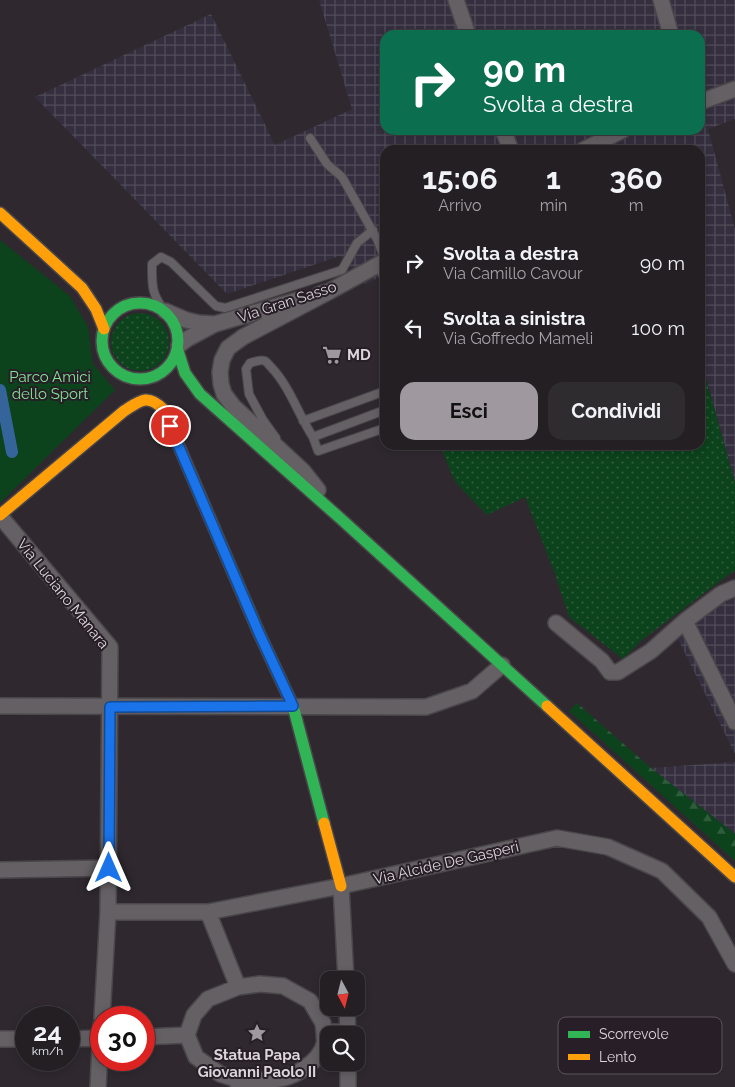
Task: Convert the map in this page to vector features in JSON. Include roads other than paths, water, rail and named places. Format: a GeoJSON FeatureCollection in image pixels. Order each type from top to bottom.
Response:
{"type":"FeatureCollection","features":[{"type":"Feature","properties":{"kind":"main road"},"geometry":{"type":"LineString","coordinates":[[0,214],[82,288],[96,309],[104,329]]}},
{"type":"Feature","properties":{"kind":"main road"},"geometry":{"type":"LineString","coordinates":[[82,288],[106,298],[145,303],[164,311],[173,321],[178,332],[178,348],[185,372],[200,394],[341,519],[735,877]]}},
{"type":"Feature","properties":{"kind":"main road"},"geometry":{"type":"LineString","coordinates":[[134,303],[124,306],[115,312],[108,320],[104,329],[102,341],[108,363],[127,377],[165,381]]}},
{"type":"Feature","properties":{"kind":"main road"},"geometry":{"type":"LineString","coordinates":[[150,378],[167,368],[174,360],[178,348]]}},
{"type":"Feature","properties":{"kind":"main road"},"geometry":{"type":"LineString","coordinates":[[182,386],[200,394]]}},
{"type":"Feature","properties":{"kind":"main road"},"geometry":{"type":"LineString","coordinates":[[0,516],[124,411],[140,401],[150,399],[156,401],[163,409],[259,633],[293,706],[341,886]]}},
{"type":"Feature","properties":{"kind":"street"},"geometry":{"type":"LineString","coordinates":[[456,0],[466,30]]}},
{"type":"Feature","properties":{"kind":"street"},"geometry":{"type":"LineString","coordinates":[[661,0],[670,30]]}},
{"type":"Feature","properties":{"kind":"street"},"geometry":{"type":"LineString","coordinates":[[705,100],[735,90]]}},
{"type":"Feature","properties":{"kind":"street"},"geometry":{"type":"LineString","coordinates":[[593,145],[613,135]]}},
{"type":"Feature","properties":{"kind":"street","name":"Via Gran Sasso"},"geometry":{"type":"LineString","coordinates":[[178,348],[186,339],[215,324],[330,291],[380,264]]}},
{"type":"Feature","properties":{"kind":"street"},"geometry":{"type":"LineString","coordinates":[[330,291],[243,337],[228,348],[222,360],[220,372],[224,394],[233,406],[303,471],[341,519]]}},
{"type":"Feature","properties":{"kind":"street","name":"Via Gran Sasso"},"geometry":{"type":"LineString","coordinates":[[164,311],[186,320],[215,324]]}},
{"type":"Feature","properties":{"kind":"street","name":"Via Luciano Manara"},"geometry":{"type":"LineString","coordinates":[[0,516],[110,647],[109,868],[103,1006]]}},
{"type":"Feature","properties":{"kind":"street"},"geometry":{"type":"LineString","coordinates":[[556,623],[602,661],[610,672],[618,672],[651,651],[685,621],[721,594],[735,588]]}},
{"type":"Feature","properties":{"kind":"street"},"geometry":{"type":"LineString","coordinates":[[685,621],[735,722]]}},
{"type":"Feature","properties":{"kind":"street"},"geometry":{"type":"LineString","coordinates":[[0,706],[426,707],[472,691],[502,665]]}},
{"type":"Feature","properties":{"kind":"street","name":"Via Alcide De Gasperi"},"geometry":{"type":"LineString","coordinates":[[108,912],[208,912],[341,886],[557,838],[608,847],[662,871],[709,918],[735,964]]}},
{"type":"Feature","properties":{"kind":"street"},"geometry":{"type":"LineString","coordinates":[[0,870],[109,868]]}},
{"type":"Feature","properties":{"kind":"street"},"geometry":{"type":"LineString","coordinates":[[341,886],[346,971]]}},
{"type":"Feature","properties":{"kind":"street"},"geometry":{"type":"LineString","coordinates":[[208,912],[238,987]]}},
{"type":"Feature","properties":{"kind":"street"},"geometry":{"type":"LineString","coordinates":[[320,1053],[318,1057],[303,1070],[281,1079],[238,1083],[220,1074],[196,1057],[187,1035],[194,1015],[208,999],[238,987],[260,984],[283,986],[310,1001],[323,1026]]}},
{"type":"Feature","properties":{"kind":"street"},"geometry":{"type":"LineString","coordinates":[[155,1036],[187,1035]]}},
{"type":"Feature","properties":{"kind":"street"},"geometry":{"type":"LineString","coordinates":[[0,1039],[15,1039]]}},
{"type":"Feature","properties":{"kind":"street"},"geometry":{"type":"LineString","coordinates":[[98,1087],[99,1071]]}},
{"type":"Feature","properties":{"kind":"street"},"geometry":{"type":"LineString","coordinates":[[348,1071],[348,1087]]}},
{"type":"Feature","properties":{"kind":"lane"},"geometry":{"type":"LineString","coordinates":[[310,138],[327,164],[342,177],[373,230],[380,252]]}},
{"type":"Feature","properties":{"kind":"lane"},"geometry":{"type":"LineString","coordinates":[[164,311],[156,299],[152,282],[152,264],[162,257],[171,262],[216,306],[225,308],[342,270],[357,243],[373,230]]}},
{"type":"Feature","properties":{"kind":"lane"},"geometry":{"type":"LineString","coordinates":[[293,462],[263,420],[249,394],[246,369],[250,363],[261,360],[265,361],[277,373],[289,391],[318,450],[380,430]]}},
{"type":"Feature","properties":{"kind":"lane"},"geometry":{"type":"LineString","coordinates":[[303,421],[380,393]]}},
{"type":"Feature","properties":{"kind":"lane"},"geometry":{"type":"LineString","coordinates":[[313,437],[380,412]]}},
{"type":"Feature","properties":{"kind":"waterway"},"geometry":{"type":"LineString","coordinates":[[0,390],[12,452]]}},
{"type":"Feature","properties":{"kind":"place","name":"MD"},"geometry":{"type":"Point","coordinates":[332,355]}},
{"type":"Feature","properties":{"kind":"place","name":"Statua Papa Giovanni Paolo II"},"geometry":{"type":"Point","coordinates":[257,1033]}},
{"type":"Feature","properties":{"kind":"park label","name":"Parco Amici dello Sport"},"geometry":{"type":"Point","coordinates":[50,386]}}]}
